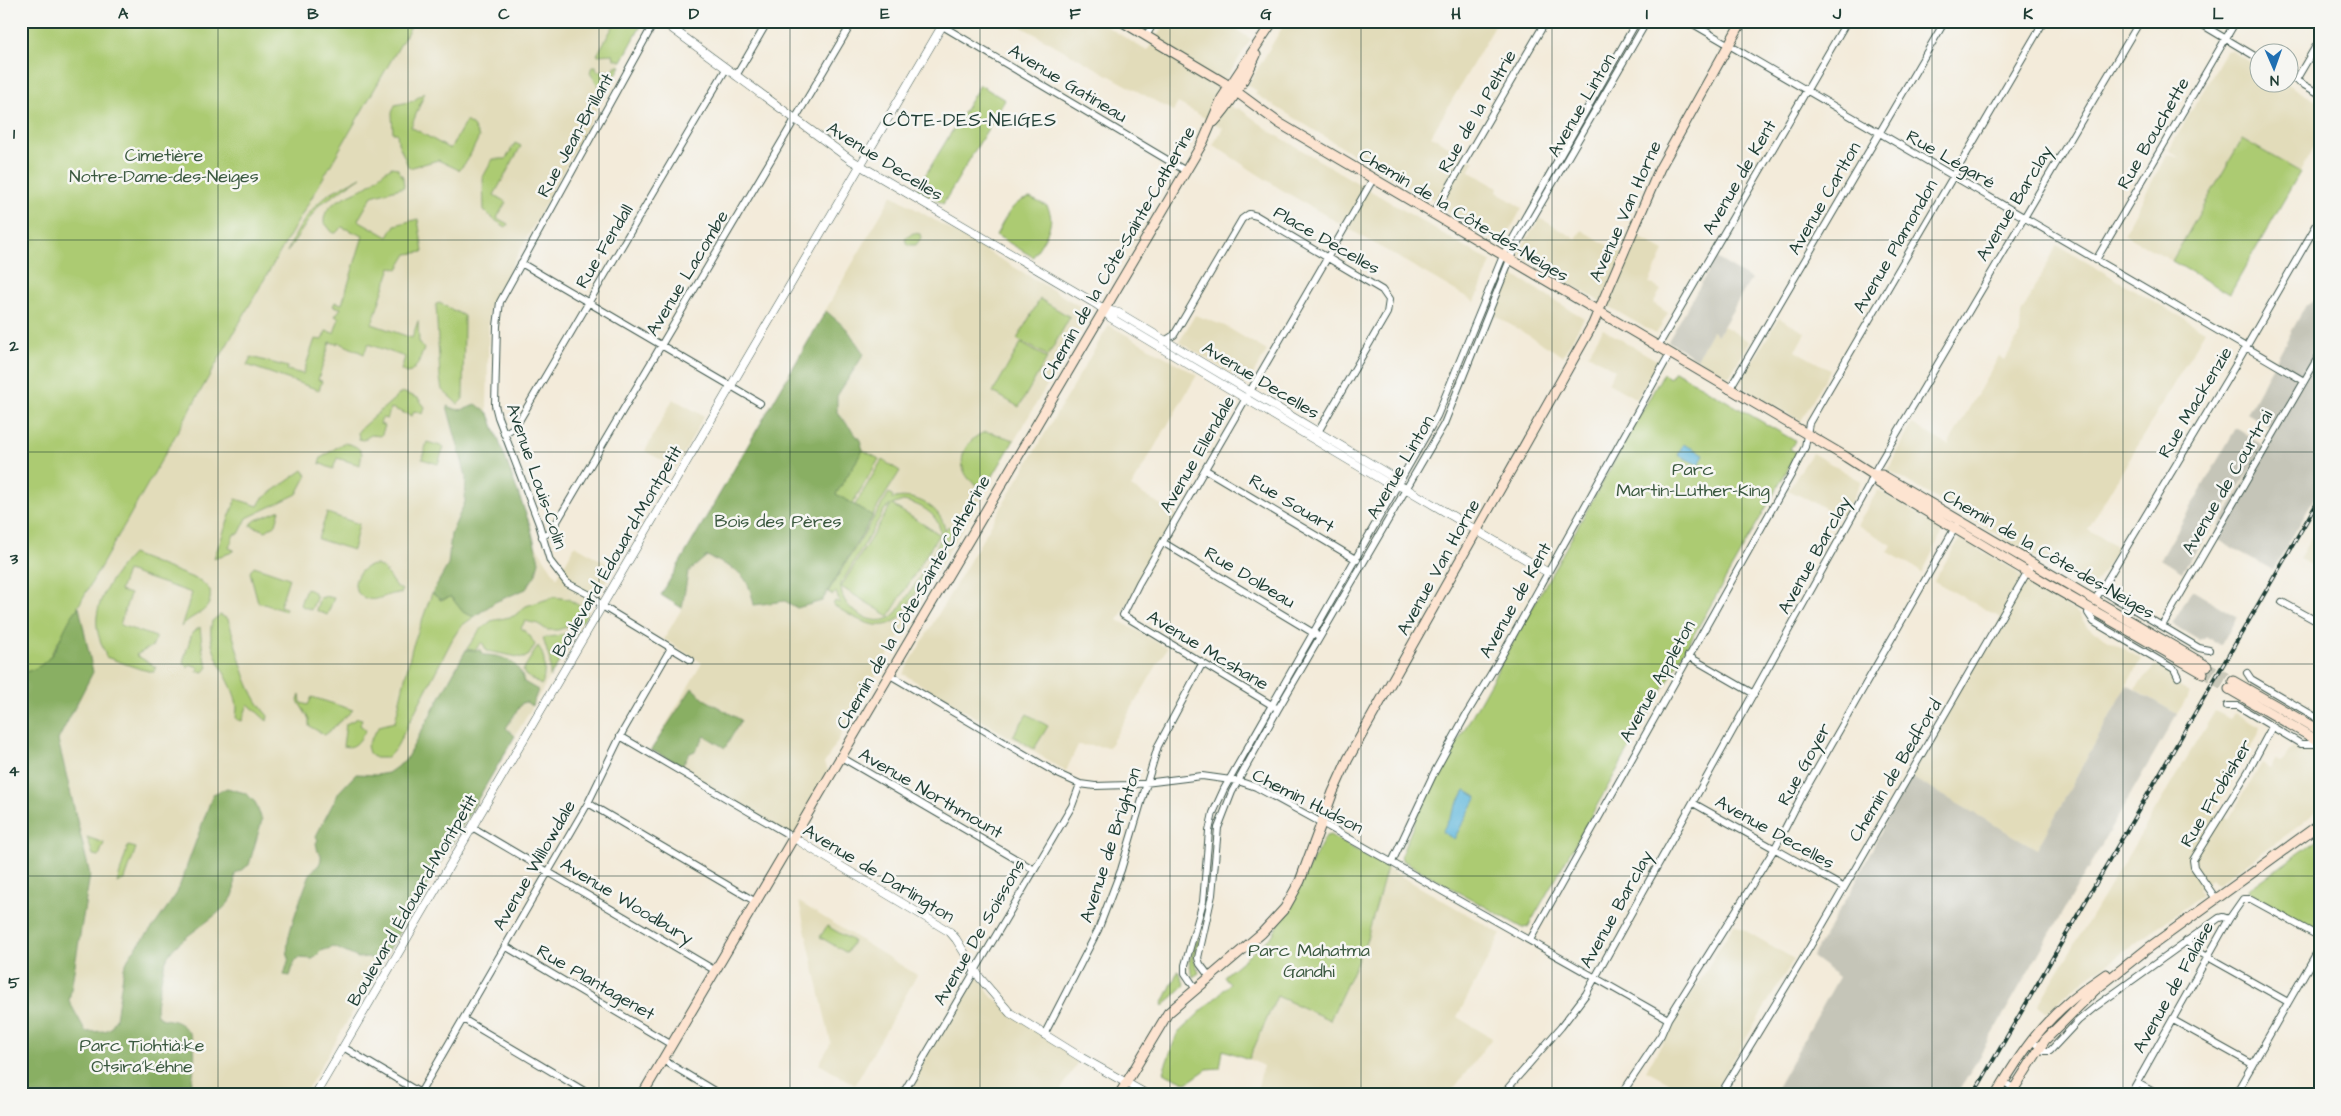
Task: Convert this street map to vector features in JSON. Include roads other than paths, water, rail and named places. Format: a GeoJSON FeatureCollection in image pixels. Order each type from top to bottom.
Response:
{"type":"FeatureCollection","features":[{"type":"Feature","properties":{"kind":"main road","name":"Chemin de la Côte-des-Neiges"},"geometry":{"type":"LineString","coordinates":[[1121,21],[1233,89],[1273,120],[1874,475],[1879,483],[1957,524],[2205,670]]}},
{"type":"Feature","properties":{"kind":"main road","name":"Chemin de la Côte-Sainte-Catherine"},"geometry":{"type":"LineString","coordinates":[[642,1095],[890,675],[1021,448],[1035,430],[1103,309],[1186,171],[1210,126],[1225,110],[1233,89],[1248,74],[1273,21]]}},
{"type":"Feature","properties":{"kind":"main road","name":"Avenue Van Horne"},"geometry":{"type":"LineString","coordinates":[[1119,1095],[1164,1018],[1195,988],[1262,933],[1285,908],[1300,881],[1348,759],[1598,313],[1660,168],[1742,21]]}},
{"type":"Feature","properties":{"kind":"main road"},"geometry":{"type":"LineString","coordinates":[[2320,731],[2231,685],[2320,743]]}},
{"type":"Feature","properties":{"kind":"main road"},"geometry":{"type":"LineString","coordinates":[[1996,1095],[2031,1040],[2067,1002],[2147,949],[2320,824]]}},
{"type":"Feature","properties":{"kind":"main road"},"geometry":{"type":"LineString","coordinates":[[2012,1092],[2040,1047],[2086,998],[2147,949]]}},
{"type":"Feature","properties":{"kind":"street","name":"Rue Jean-Brillant"},"geometry":{"type":"LineString","coordinates":[[521,263],[655,21]]}},
{"type":"Feature","properties":{"kind":"street","name":"Avenue Decelles"},"geometry":{"type":"LineString","coordinates":[[662,21],[860,166],[1103,309],[1119,313],[1162,344],[1316,435],[1393,477],[1402,487],[1547,572]]}},
{"type":"Feature","properties":{"kind":"street"},"geometry":{"type":"LineString","coordinates":[[678,32],[684,21]]}},
{"type":"Feature","properties":{"kind":"street"},"geometry":{"type":"LineString","coordinates":[[736,76],[768,21]]}},
{"type":"Feature","properties":{"kind":"street","name":"Avenue Lacombe"},"geometry":{"type":"LineString","coordinates":[[542,537],[552,530],[853,21]]}},
{"type":"Feature","properties":{"kind":"street","name":"Avenue Gatineau"},"geometry":{"type":"LineString","coordinates":[[934,21],[944,24],[1186,171]]}},
{"type":"Feature","properties":{"kind":"street"},"geometry":{"type":"LineString","coordinates":[[1146,36],[1155,21]]}},
{"type":"Feature","properties":{"kind":"street","name":"Rue de la Peltrie"},"geometry":{"type":"LineString","coordinates":[[1434,215],[1546,21]]}},
{"type":"Feature","properties":{"kind":"street","name":"Avenue Linton"},"geometry":{"type":"LineString","coordinates":[[1195,988],[1185,973],[1185,964],[1197,931],[1205,890],[1209,831],[1213,814],[1228,780],[1320,636],[1362,563],[1402,487],[1436,416],[1506,258],[1637,21]]}},
{"type":"Feature","properties":{"kind":"street","name":"Avenue Linton"},"geometry":{"type":"LineString","coordinates":[[1209,976],[1198,958],[1212,895],[1214,849],[1222,813],[1312,632],[1355,558],[1444,424],[1506,258],[1647,21]]}},
{"type":"Feature","properties":{"kind":"street","name":"Rue Légaré"},"geometry":{"type":"LineString","coordinates":[[1688,21],[2022,218],[2304,381]]}},
{"type":"Feature","properties":{"kind":"street","name":"Avenue de Kent"},"geometry":{"type":"LineString","coordinates":[[1657,348],[1847,21]]}},
{"type":"Feature","properties":{"kind":"street","name":"Avenue Carlton"},"geometry":{"type":"LineString","coordinates":[[1729,390],[1944,21]]}},
{"type":"Feature","properties":{"kind":"street","name":"Avenue Plamondon"},"geometry":{"type":"LineString","coordinates":[[1807,435],[1809,424],[2044,21]]}},
{"type":"Feature","properties":{"kind":"street","name":"Avenue Barclay"},"geometry":{"type":"LineString","coordinates":[[1502,1095],[1561,1027],[1595,978],[1874,475],[2022,218],[2140,21]]}},
{"type":"Feature","properties":{"kind":"street"},"geometry":{"type":"LineString","coordinates":[[2196,21],[2248,52]]}},
{"type":"Feature","properties":{"kind":"street","name":"Rue Bouchette"},"geometry":{"type":"LineString","coordinates":[[2096,260],[2236,21]]}},
{"type":"Feature","properties":{"kind":"street","name":"Boulevard Édouard-Montpetit"},"geometry":{"type":"LineString","coordinates":[[315,1095],[944,24]]}},
{"type":"Feature","properties":{"kind":"street"},"geometry":{"type":"LineString","coordinates":[[2298,77],[2320,39]]}},
{"type":"Feature","properties":{"kind":"street","name":"Rue Fendall"},"geometry":{"type":"LineString","coordinates":[[504,434],[516,426],[726,69]]}},
{"type":"Feature","properties":{"kind":"street"},"geometry":{"type":"LineString","coordinates":[[2298,81],[2320,94]]}},
{"type":"Feature","properties":{"kind":"street","name":"Avenue Ellendale"},"geometry":{"type":"LineString","coordinates":[[1123,615],[1139,583],[1164,543],[1373,179]]}},
{"type":"Feature","properties":{"kind":"street","name":"Place Decelles"},"geometry":{"type":"LineString","coordinates":[[1162,344],[1174,335],[1245,216],[1253,214],[1257,216],[1388,295],[1389,305],[1387,313],[1316,435]]}},
{"type":"Feature","properties":{"kind":"street","name":"Rue Mackenzie"},"geometry":{"type":"LineString","coordinates":[[2093,604],[2320,219]]}},
{"type":"Feature","properties":{"kind":"street"},"geometry":{"type":"LineString","coordinates":[[521,263],[760,403]]}},
{"type":"Feature","properties":{"kind":"street","name":"Avenue Louis-Colin"},"geometry":{"type":"LineString","coordinates":[[521,263],[501,298],[497,313],[495,405],[546,553],[557,572],[567,583],[592,596],[602,606],[691,660]]}},
{"type":"Feature","properties":{"kind":"street","name":"Avenue de Courtrai"},"geometry":{"type":"LineString","coordinates":[[2162,626],[2320,354]]}},
{"type":"Feature","properties":{"kind":"street","name":"Avenue de Kent"},"geometry":{"type":"LineString","coordinates":[[1392,862],[1434,773],[1466,714],[1501,657],[1669,355]]}},
{"type":"Feature","properties":{"kind":"street","name":"Avenue Appleton"},"geometry":{"type":"LineString","coordinates":[[1530,940],[1791,474],[1805,447],[1807,435]]}},
{"type":"Feature","properties":{"kind":"street","name":"Rue Souart"},"geometry":{"type":"LineString","coordinates":[[1206,470],[1362,563]]}},
{"type":"Feature","properties":{"kind":"street","name":"Rue Goyer"},"geometry":{"type":"LineString","coordinates":[[1621,1095],[1661,1035],[1668,1019],[1775,848],[1800,799],[1957,524]]}},
{"type":"Feature","properties":{"kind":"street","name":"Rue Dolbeau"},"geometry":{"type":"LineString","coordinates":[[1164,543],[1320,636]]}},
{"type":"Feature","properties":{"kind":"street","name":"Chemin de Bedford"},"geometry":{"type":"LineString","coordinates":[[1720,1095],[2030,568]]}},
{"type":"Feature","properties":{"kind":"street","name":"Chemin de la Côte-des-Neiges"},"geometry":{"type":"LineString","coordinates":[[2101,590],[2199,648],[2208,650]]}},
{"type":"Feature","properties":{"kind":"street"},"geometry":{"type":"LineString","coordinates":[[2282,602],[2320,623]]}},
{"type":"Feature","properties":{"kind":"street","name":"Chemin de la Côte-des-Neiges"},"geometry":{"type":"LineString","coordinates":[[2093,604],[2088,613],[2094,622],[2174,670],[2178,677]]}},
{"type":"Feature","properties":{"kind":"street","name":"Avenue Mcshane"},"geometry":{"type":"LineString","coordinates":[[1123,615],[1275,707]]}},
{"type":"Feature","properties":{"kind":"street","name":"Avenue Willowdale"},"geometry":{"type":"LineString","coordinates":[[420,1094],[588,803],[620,736],[671,648]]}},
{"type":"Feature","properties":{"kind":"street"},"geometry":{"type":"LineString","coordinates":[[1688,656],[1754,694]]}},
{"type":"Feature","properties":{"kind":"street","name":"Avenue de Brighton"},"geometry":{"type":"LineString","coordinates":[[1044,1035],[1098,930],[1121,870],[1158,746],[1202,664]]}},
{"type":"Feature","properties":{"kind":"street"},"geometry":{"type":"LineString","coordinates":[[2247,673],[2251,679],[2314,716],[2320,722]]}},
{"type":"Feature","properties":{"kind":"street","name":"Chemin Hudson"},"geometry":{"type":"LineString","coordinates":[[890,675],[1058,774],[1080,784],[1116,786],[1187,777],[1238,781],[1275,796],[1668,1019]]}},
{"type":"Feature","properties":{"kind":"street"},"geometry":{"type":"LineString","coordinates":[[2227,706],[2236,705],[2301,744],[2320,743]]}},
{"type":"Feature","properties":{"kind":"street","name":"Rue Frobisher"},"geometry":{"type":"LineString","coordinates":[[2216,900],[2194,868],[2193,860],[2248,773],[2272,726]]}},
{"type":"Feature","properties":{"kind":"street","name":"Avenue de Darlington"},"geometry":{"type":"LineString","coordinates":[[620,736],[950,932],[1002,1006],[1044,1035],[1148,1095]]}},
{"type":"Feature","properties":{"kind":"street","name":"Avenue Northmount"},"geometry":{"type":"LineString","coordinates":[[841,757],[1033,869]]}},
{"type":"Feature","properties":{"kind":"street","name":"Avenue De Soissons"},"geometry":{"type":"LineString","coordinates":[[902,1095],[1033,869],[1072,806],[1080,784]]}},
{"type":"Feature","properties":{"kind":"street"},"geometry":{"type":"LineString","coordinates":[[588,803],[756,902]]}},
{"type":"Feature","properties":{"kind":"street","name":"Avenue Decelles"},"geometry":{"type":"LineString","coordinates":[[1693,803],[1843,887]]}},
{"type":"Feature","properties":{"kind":"street","name":"Avenue Woodbury"},"geometry":{"type":"LineString","coordinates":[[472,827],[716,971]]}},
{"type":"Feature","properties":{"kind":"street","name":"Avenue de Falaise"},"geometry":{"type":"LineString","coordinates":[[2130,1095],[2241,901],[2246,898],[2320,937]]}},
{"type":"Feature","properties":{"kind":"street"},"geometry":{"type":"LineString","coordinates":[[2031,1040],[2045,1051],[2050,1051],[2089,1011],[2220,917],[2229,919]]}},
{"type":"Feature","properties":{"kind":"street"},"geometry":{"type":"LineString","coordinates":[[1197,931],[1204,933]]}},
{"type":"Feature","properties":{"kind":"street"},"geometry":{"type":"LineString","coordinates":[[2186,941],[2208,957],[2288,1002]]}},
{"type":"Feature","properties":{"kind":"street","name":"Rue Plantagenet"},"geometry":{"type":"LineString","coordinates":[[505,946],[672,1045]]}},
{"type":"Feature","properties":{"kind":"street"},"geometry":{"type":"LineString","coordinates":[[2235,1095],[2320,946]]}},
{"type":"Feature","properties":{"kind":"street"},"geometry":{"type":"LineString","coordinates":[[463,1019],[591,1095]]}},
{"type":"Feature","properties":{"kind":"street"},"geometry":{"type":"LineString","coordinates":[[2173,1020],[2252,1064]]}},
{"type":"Feature","properties":{"kind":"street"},"geometry":{"type":"LineString","coordinates":[[343,1048],[420,1094]]}},
{"type":"Feature","properties":{"kind":"street"},"geometry":{"type":"LineString","coordinates":[[663,1060],[721,1095]]}},
{"type":"Feature","properties":{"kind":"street"},"geometry":{"type":"LineString","coordinates":[[2004,1082],[2012,1092],[2024,1095]]}},
{"type":"Feature","properties":{"kind":"street"},"geometry":{"type":"LineString","coordinates":[[2137,1083],[2159,1095]]}},
{"type":"Feature","properties":{"kind":"water"},"geometry":{"type":"Polygon","coordinates":[[[1683,444],[1704,454],[1699,465],[1678,455],[1683,444]]]}},
{"type":"Feature","properties":{"kind":"water"},"geometry":{"type":"Polygon","coordinates":[[[1465,790],[1477,797],[1454,839],[1442,832],[1465,790]]]}},
{"type":"Feature","properties":{"kind":"tunnel"},"geometry":{"type":"LineString","coordinates":[[2207,666],[2233,681]]}},
{"type":"Feature","properties":{"kind":"tunnel"},"geometry":{"type":"LineString","coordinates":[[2203,673],[2229,689]]}},
{"type":"Feature","properties":{"kind":"railway"},"geometry":{"type":"LineString","coordinates":[[1973,1095],[2320,498]]}},
{"type":"Feature","properties":{"kind":"district","name":"CÔTE-DES-NEIGES"},"geometry":{"type":"Point","coordinates":[970,119]}},
{"type":"Feature","properties":{"kind":"park label","name":"Cimetière Notre-Dame-des-Neiges"},"geometry":{"type":"Point","coordinates":[164,165]}},
{"type":"Feature","properties":{"kind":"park label","name":"Parc Martin-Luther-King"},"geometry":{"type":"Point","coordinates":[1693,479]}},
{"type":"Feature","properties":{"kind":"park label","name":"Bois des Pères"},"geometry":{"type":"Point","coordinates":[778,521]}},
{"type":"Feature","properties":{"kind":"park label","name":"Parc Mahatma Gandhi"},"geometry":{"type":"Point","coordinates":[1309,960]}},
{"type":"Feature","properties":{"kind":"park label","name":"Parc Tiohtià:ke Otsira'kéhne"},"geometry":{"type":"Point","coordinates":[142,1055]}}]}
